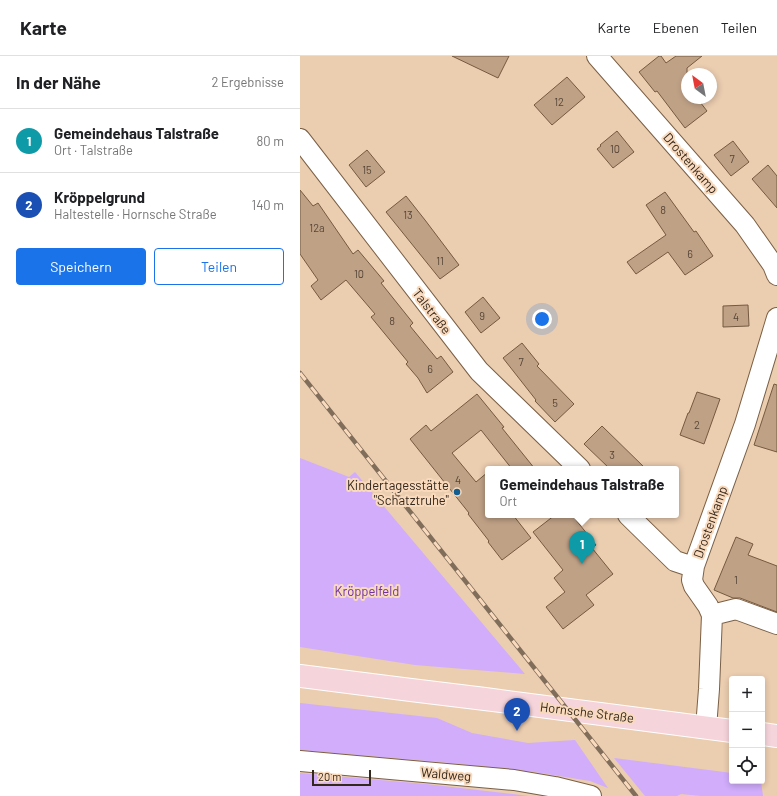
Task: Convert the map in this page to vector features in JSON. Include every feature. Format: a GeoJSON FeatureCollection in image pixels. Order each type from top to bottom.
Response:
{"type":"FeatureCollection","features":[{"type":"Feature","properties":{"kind":"main road","name":"Hornsche Straße"},"geometry":{"type":"LineString","coordinates":[[300,676],[484,698],[729,731]]}},
{"type":"Feature","properties":{"kind":"main road"},"geometry":{"type":"LineString","coordinates":[[765,734],[777,736]]}},
{"type":"Feature","properties":{"kind":"street","name":"Drostenkamp"},"geometry":{"type":"LineString","coordinates":[[597,56],[745,225],[773,265],[777,275]]}},
{"type":"Feature","properties":{"kind":"street","name":"Talstraße"},"geometry":{"type":"LineString","coordinates":[[300,139],[479,371],[577,466]]}},
{"type":"Feature","properties":{"kind":"street","name":"Drostenkamp"},"geometry":{"type":"LineString","coordinates":[[712,615],[708,606],[694,586],[692,580],[694,566],[745,424],[777,318]]}},
{"type":"Feature","properties":{"kind":"street"},"geometry":{"type":"LineString","coordinates":[[631,518],[675,561],[694,566]]}},
{"type":"Feature","properties":{"kind":"street"},"geometry":{"type":"LineString","coordinates":[[706,728],[712,615],[736,609],[777,624]]}},
{"type":"Feature","properties":{"kind":"street","name":"Waldweg"},"geometry":{"type":"LineString","coordinates":[[300,761],[514,780],[554,787],[591,796]]}},
{"type":"Feature","properties":{"kind":"green space","name":"Kröppelfeld"},"geometry":{"type":"Polygon","coordinates":[[[300,458],[349,477],[355,472],[525,674],[415,665],[300,647],[300,458]]]}},
{"type":"Feature","properties":{"kind":"green space"},"geometry":{"type":"Polygon","coordinates":[[[300,703],[437,718],[472,733],[528,743],[575,740],[608,788],[590,781],[534,772],[300,750],[300,703]]]}},
{"type":"Feature","properties":{"kind":"green space"},"geometry":{"type":"Polygon","coordinates":[[[614,758],[729,773],[729,784],[761,784],[763,796],[701,796],[681,794],[677,796],[645,796],[614,758]]]}},
{"type":"Feature","properties":{"kind":"green space"},"geometry":{"type":"Polygon","coordinates":[[[300,773],[426,784],[529,796],[300,796],[300,773]]]}},
{"type":"Feature","properties":{"kind":"building"},"geometry":{"type":"Polygon","coordinates":[[[452,56],[509,56],[498,78],[452,56]]]}},
{"type":"Feature","properties":{"kind":"building"},"geometry":{"type":"Polygon","coordinates":[[[659,56],[661,56],[666,63],[676,56],[702,56],[687,68],[681,68],[681,104],[702,104],[707,111],[685,128],[657,91],[655,92],[639,72],[659,56]]]}},
{"type":"Feature","properties":{"kind":"building"},"geometry":{"type":"Polygon","coordinates":[[[567,77],[585,97],[552,125],[534,105],[567,77]]]}},
{"type":"Feature","properties":{"kind":"building"},"geometry":{"type":"Polygon","coordinates":[[[617,131],[634,152],[613,168],[597,149],[617,131]]]}},
{"type":"Feature","properties":{"kind":"building"},"geometry":{"type":"Polygon","coordinates":[[[733,141],[749,162],[731,176],[714,155],[733,141]]]}},
{"type":"Feature","properties":{"kind":"building"},"geometry":{"type":"Polygon","coordinates":[[[367,150],[385,172],[366,187],[349,165],[367,150]]]}},
{"type":"Feature","properties":{"kind":"building"},"geometry":{"type":"Polygon","coordinates":[[[768,165],[777,176],[777,208],[752,179],[768,165]]]}},
{"type":"Feature","properties":{"kind":"building"},"geometry":{"type":"Polygon","coordinates":[[[300,190],[313,206],[318,203],[353,254],[358,250],[384,281],[381,283],[413,323],[410,326],[437,359],[441,356],[453,372],[427,393],[418,378],[406,364],[408,362],[371,317],[375,314],[346,280],[321,300],[311,286],[318,280],[300,254],[300,190]]]}},
{"type":"Feature","properties":{"kind":"building"},"geometry":{"type":"Polygon","coordinates":[[[665,192],[694,232],[696,231],[713,256],[685,275],[668,252],[636,274],[627,262],[666,235],[646,205],[665,192]]]}},
{"type":"Feature","properties":{"kind":"building"},"geometry":{"type":"Polygon","coordinates":[[[406,196],[459,265],[440,279],[386,212],[406,196]]]}},
{"type":"Feature","properties":{"kind":"building"},"geometry":{"type":"Polygon","coordinates":[[[483,297],[500,318],[481,333],[465,312],[483,297]]]}},
{"type":"Feature","properties":{"kind":"building"},"geometry":{"type":"Polygon","coordinates":[[[748,305],[749,326],[723,327],[723,306],[748,305]]]}},
{"type":"Feature","properties":{"kind":"building"},"geometry":{"type":"Polygon","coordinates":[[[522,343],[539,364],[537,366],[574,404],[555,422],[535,401],[536,400],[503,358],[522,343]]]}},
{"type":"Feature","properties":{"kind":"building"},"geometry":{"type":"Polygon","coordinates":[[[774,384],[777,385],[777,452],[754,445],[774,384]]]}},
{"type":"Feature","properties":{"kind":"building"},"geometry":{"type":"Polygon","coordinates":[[[697,392],[720,399],[704,444],[680,435],[697,392]]]}},
{"type":"Feature","properties":{"kind":"building"},"geometry":{"type":"Polygon","coordinates":[[[477,394],[504,427],[502,428],[533,466],[510,466],[481,430],[452,453],[476,482],[485,474],[485,518],[515,518],[531,538],[502,560],[468,514],[469,513],[410,439],[426,425],[431,431],[477,394]]]}},
{"type":"Feature","properties":{"kind":"building"},"geometry":{"type":"Polygon","coordinates":[[[602,426],[643,466],[607,466],[584,444],[602,426]]]}},
{"type":"Feature","properties":{"kind":"building"},"geometry":{"type":"Polygon","coordinates":[[[551,518],[574,518],[596,545],[592,548],[613,574],[586,595],[594,605],[563,629],[546,607],[565,592],[554,578],[563,570],[533,532],[551,518]]]}},
{"type":"Feature","properties":{"kind":"building"},"geometry":{"type":"Polygon","coordinates":[[[736,537],[753,544],[748,555],[777,566],[777,612],[740,598],[733,598],[714,590],[736,537]]]}},
{"type":"Feature","properties":{"kind":"railway"},"geometry":{"type":"LineString","coordinates":[[300,373],[636,796]]}},
{"type":"Feature","properties":{"kind":"place","name":"Kindertagesstätte \"Schatztruhe\""},"geometry":{"type":"Point","coordinates":[457,492]}},
{"type":"Feature","properties":{"kind":"place","name":"Gemeindehaus Talstraße"},"geometry":{"type":"Point","coordinates":[582,564]}},
{"type":"Feature","properties":{"kind":"place","name":"Kröppelgrund"},"geometry":{"type":"Point","coordinates":[517,731]}}]}
